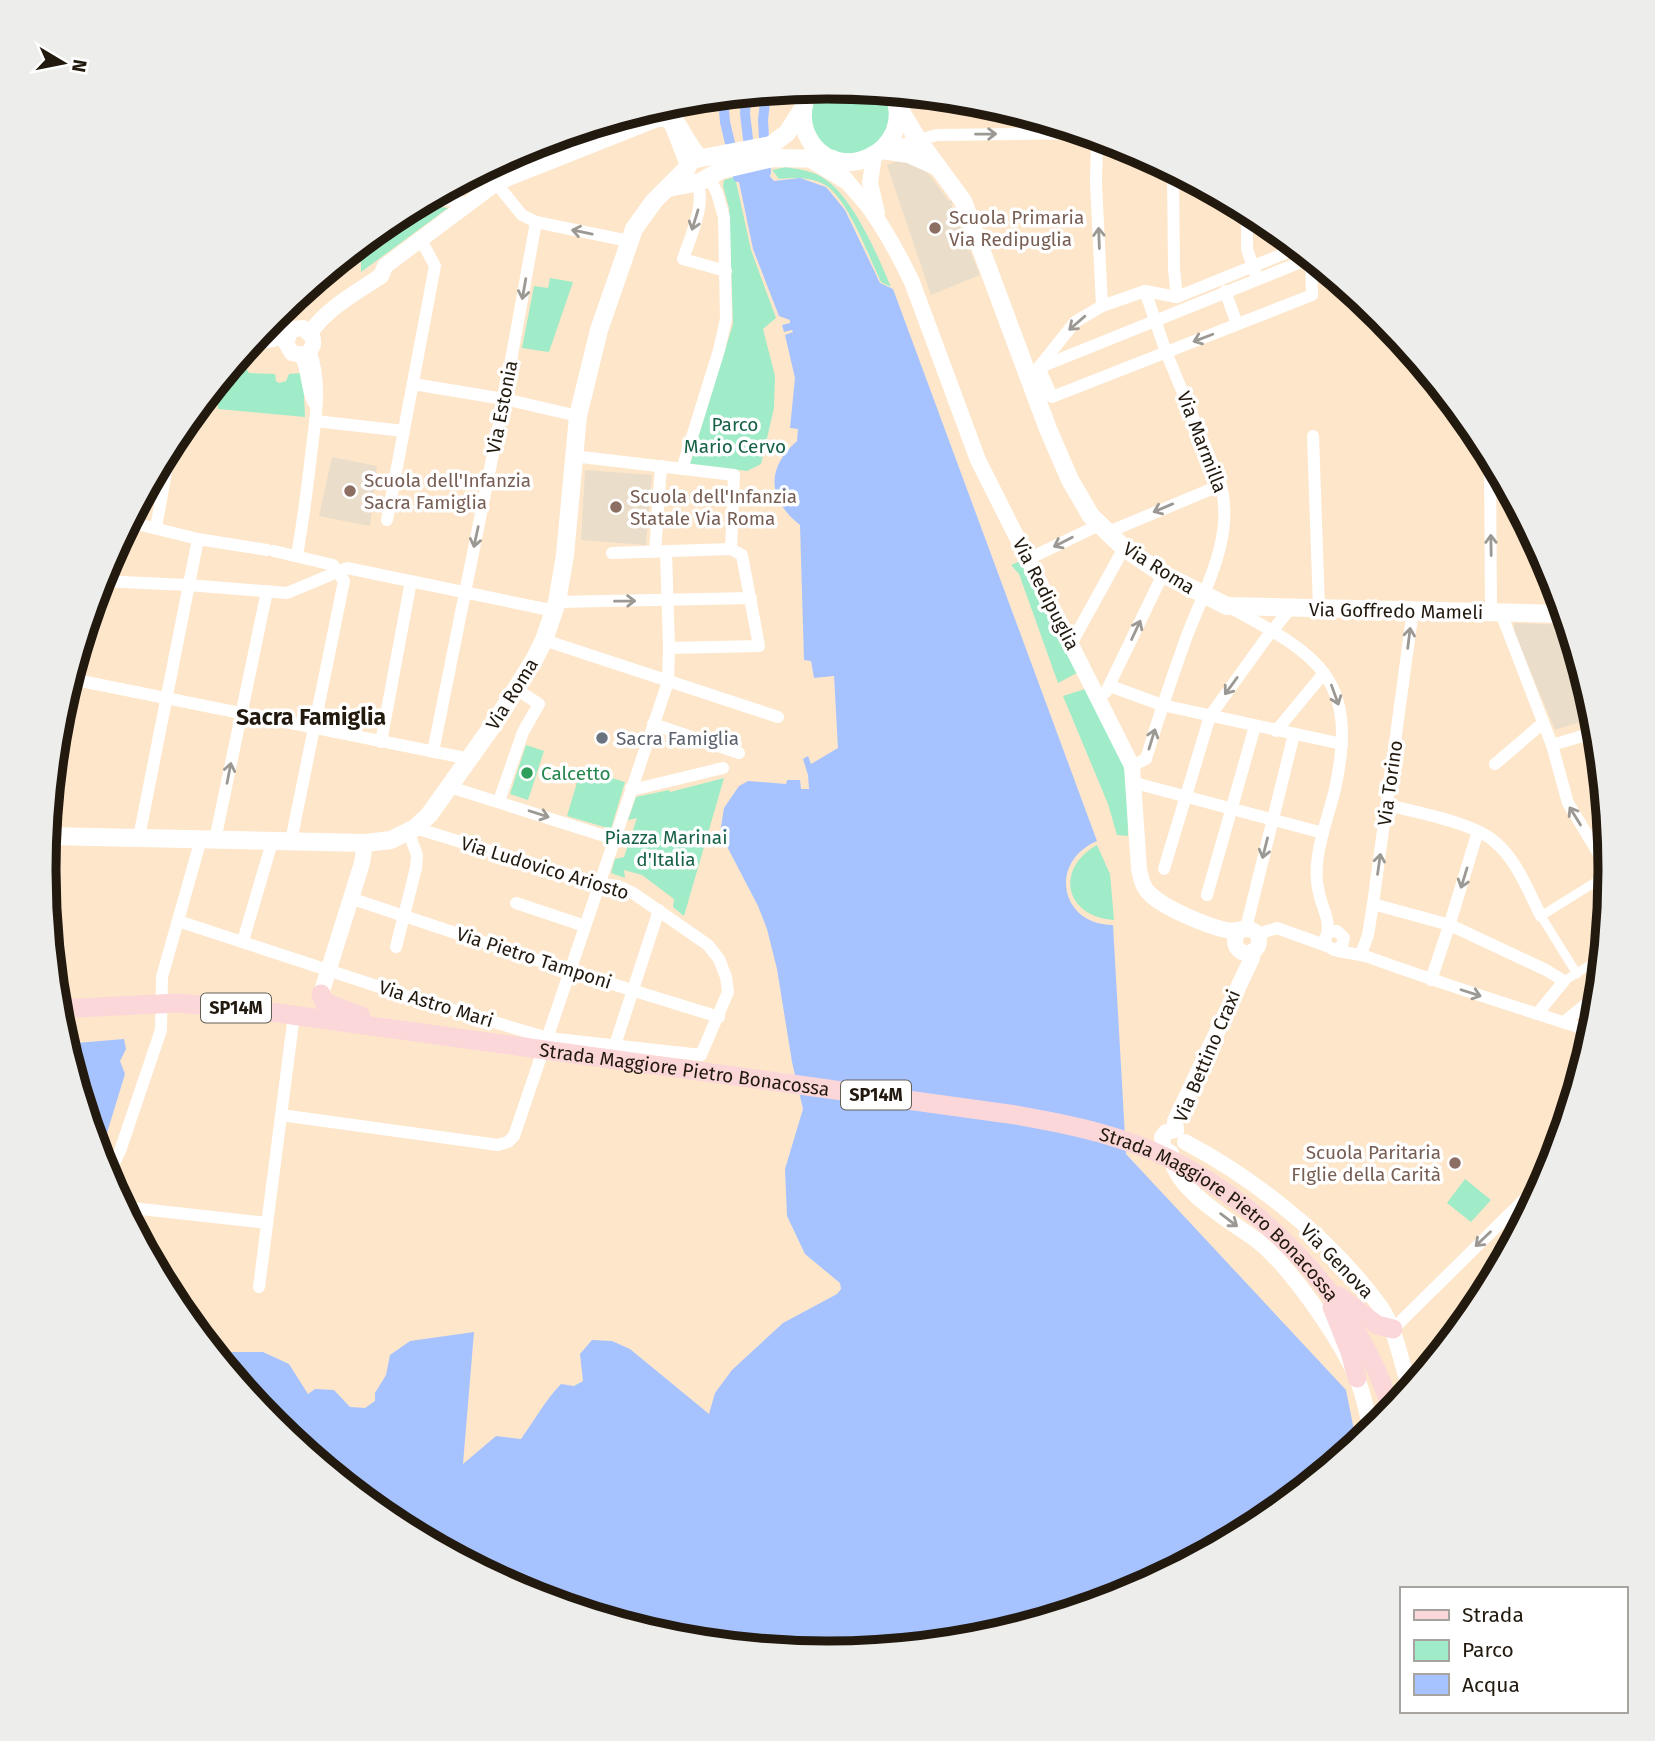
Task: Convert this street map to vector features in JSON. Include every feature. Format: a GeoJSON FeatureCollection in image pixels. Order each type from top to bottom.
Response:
{"type":"FeatureCollection","features":[{"type":"Feature","properties":{"kind":"main road"},"geometry":{"type":"LineString","coordinates":[[772,151],[788,133],[800,101]]}},
{"type":"Feature","properties":{"kind":"main road"},"geometry":{"type":"LineString","coordinates":[[800,101],[809,139],[815,147],[833,159]]}},
{"type":"Feature","properties":{"kind":"main road"},"geometry":{"type":"LineString","coordinates":[[880,156],[894,134],[899,103]]}},
{"type":"Feature","properties":{"kind":"main road"},"geometry":{"type":"LineString","coordinates":[[901,103],[914,132]]}},
{"type":"Feature","properties":{"kind":"main road","name":"Via Roma"},"geometry":{"type":"LineString","coordinates":[[914,132],[963,201],[1033,370],[1058,456],[1084,504],[1102,529],[1124,548],[1163,574],[1227,606]]}},
{"type":"Feature","properties":{"kind":"main road","name":"Via Roma"},"geometry":{"type":"LineString","coordinates":[[57,836],[365,843],[391,840],[429,816],[516,689],[544,640],[556,607],[565,555],[578,416],[599,330],[629,241],[641,216],[664,189],[696,170],[728,161],[772,151],[810,159],[853,162],[880,156]]}},
{"type":"Feature","properties":{"kind":"main road"},"geometry":{"type":"LineString","coordinates":[[880,156],[909,154],[941,169]]}},
{"type":"Feature","properties":{"kind":"main road"},"geometry":{"type":"LineString","coordinates":[[810,159],[844,179]]}},
{"type":"Feature","properties":{"kind":"main road","name":"Via Goffredo Mameli"},"geometry":{"type":"LineString","coordinates":[[1227,606],[1555,614]]}},
{"type":"Feature","properties":{"kind":"main road"},"geometry":{"type":"LineString","coordinates":[[321,994],[324,1002],[391,1028]]}},
{"type":"Feature","properties":{"kind":"main road","name":"Strada Maggiore Pietro Bonacossa"},"geometry":{"type":"LineString","coordinates":[[69,1008],[178,1003],[294,1015],[1072,1125],[1151,1151],[1186,1168],[1226,1193],[1282,1240],[1345,1314],[1364,1345],[1387,1401]]}},
{"type":"Feature","properties":{"kind":"main road"},"geometry":{"type":"LineString","coordinates":[[1328,1292],[1342,1297],[1377,1325],[1393,1329]]}},
{"type":"Feature","properties":{"kind":"main road"},"geometry":{"type":"LineString","coordinates":[[1328,1292],[1357,1378]]}},
{"type":"Feature","properties":{"kind":"street"},"geometry":{"type":"LineString","coordinates":[[668,116],[682,127],[695,151],[701,193],[700,205],[683,259],[726,271]]}},
{"type":"Feature","properties":{"kind":"street"},"geometry":{"type":"LineString","coordinates":[[268,340],[301,331],[317,323],[328,312],[381,275],[385,266],[420,238],[496,183],[535,161],[608,131]]}},
{"type":"Feature","properties":{"kind":"street"},"geometry":{"type":"LineString","coordinates":[[880,156],[914,132],[937,135],[1054,133]]}},
{"type":"Feature","properties":{"kind":"street"},"geometry":{"type":"LineString","coordinates":[[1097,148],[1102,306]]}},
{"type":"Feature","properties":{"kind":"street"},"geometry":{"type":"LineString","coordinates":[[535,161],[540,155]]}},
{"type":"Feature","properties":{"kind":"street","name":"Via Redipuglia"},"geometry":{"type":"LineString","coordinates":[[880,156],[870,183],[883,229]]}},
{"type":"Feature","properties":{"kind":"street","name":"Via Redipuglia"},"geometry":{"type":"LineString","coordinates":[[833,159],[844,179],[865,202],[883,229],[912,282],[978,460],[1132,766],[1139,869],[1147,891],[1161,902],[1245,940]]}},
{"type":"Feature","properties":{"kind":"street"},"geometry":{"type":"LineString","coordinates":[[682,469],[726,319],[724,217],[717,193],[696,170]]}},
{"type":"Feature","properties":{"kind":"street"},"geometry":{"type":"LineString","coordinates":[[491,177],[522,215],[536,222],[629,241]]}},
{"type":"Feature","properties":{"kind":"street"},"geometry":{"type":"LineString","coordinates":[[1173,181],[1177,297]]}},
{"type":"Feature","properties":{"kind":"street"},"geometry":{"type":"LineString","coordinates":[[446,200],[460,201],[463,206]]}},
{"type":"Feature","properties":{"kind":"street","name":"Via Estonia"},"geometry":{"type":"LineString","coordinates":[[433,752],[504,399],[536,222]]}},
{"type":"Feature","properties":{"kind":"street"},"geometry":{"type":"LineString","coordinates":[[1247,223],[1247,249],[1255,273]]}},
{"type":"Feature","properties":{"kind":"street"},"geometry":{"type":"LineString","coordinates":[[387,520],[435,266],[420,238]]}},
{"type":"Feature","properties":{"kind":"street"},"geometry":{"type":"LineString","coordinates":[[1033,370],[1225,291],[1290,253]]}},
{"type":"Feature","properties":{"kind":"street"},"geometry":{"type":"LineString","coordinates":[[1033,370],[1075,322],[1102,306],[1145,291],[1177,297],[1300,261]]}},
{"type":"Feature","properties":{"kind":"street"},"geometry":{"type":"LineString","coordinates":[[1033,370],[1052,397],[1312,295],[1311,270]]}},
{"type":"Feature","properties":{"kind":"street","name":"Via Marmilla"},"geometry":{"type":"LineString","coordinates":[[1132,766],[1146,759],[1162,705],[1217,562],[1225,501],[1145,291]]}},
{"type":"Feature","properties":{"kind":"street"},"geometry":{"type":"LineString","coordinates":[[1225,291],[1237,324]]}},
{"type":"Feature","properties":{"kind":"street"},"geometry":{"type":"LineString","coordinates":[[297,556],[316,415],[300,352],[286,343],[301,331]]}},
{"type":"Feature","properties":{"kind":"street"},"geometry":{"type":"LineString","coordinates":[[257,351],[300,352],[313,343],[301,331]]}},
{"type":"Feature","properties":{"kind":"street"},"geometry":{"type":"LineString","coordinates":[[413,384],[504,399],[578,416]]}},
{"type":"Feature","properties":{"kind":"street"},"geometry":{"type":"LineString","coordinates":[[316,415],[404,430]]}},
{"type":"Feature","properties":{"kind":"street"},"geometry":{"type":"LineString","coordinates":[[1313,436],[1319,608]]}},
{"type":"Feature","properties":{"kind":"street"},"geometry":{"type":"LineString","coordinates":[[573,456],[734,475],[731,549]]}},
{"type":"Feature","properties":{"kind":"street"},"geometry":{"type":"LineString","coordinates":[[281,1115],[503,1144],[516,1134],[668,682],[668,600],[660,552],[661,466]]}},
{"type":"Feature","properties":{"kind":"street"},"geometry":{"type":"LineString","coordinates":[[156,528],[166,475]]}},
{"type":"Feature","properties":{"kind":"street"},"geometry":{"type":"LineString","coordinates":[[1491,477],[1496,613],[1544,723],[1568,803],[1598,852]]}},
{"type":"Feature","properties":{"kind":"street"},"geometry":{"type":"LineString","coordinates":[[1028,559],[1221,485]]}},
{"type":"Feature","properties":{"kind":"street"},"geometry":{"type":"LineString","coordinates":[[139,524],[198,539],[333,565],[344,581],[315,729],[282,840],[243,941]]}},
{"type":"Feature","properties":{"kind":"street"},"geometry":{"type":"LineString","coordinates":[[139,837],[198,539]]}},
{"type":"Feature","properties":{"kind":"street"},"geometry":{"type":"LineString","coordinates":[[1071,644],[1124,548]]}},
{"type":"Feature","properties":{"kind":"street"},"geometry":{"type":"LineString","coordinates":[[612,553],[731,549],[743,555],[759,646],[669,648]]}},
{"type":"Feature","properties":{"kind":"street"},"geometry":{"type":"LineString","coordinates":[[113,581],[188,584],[287,593],[347,568],[464,592],[556,607],[751,598]]}},
{"type":"Feature","properties":{"kind":"street"},"geometry":{"type":"LineString","coordinates":[[1101,702],[1163,574]]}},
{"type":"Feature","properties":{"kind":"street"},"geometry":{"type":"LineString","coordinates":[[381,742],[411,581]]}},
{"type":"Feature","properties":{"kind":"street"},"geometry":{"type":"LineString","coordinates":[[114,1163],[161,1030],[162,977],[178,921],[208,840],[241,713],[267,591]]}},
{"type":"Feature","properties":{"kind":"street","name":"Via Roma"},"geometry":{"type":"LineString","coordinates":[[1227,606],[1294,643],[1331,683],[1342,718],[1342,744],[1335,787],[1318,856],[1319,895],[1327,917],[1326,941]]}},
{"type":"Feature","properties":{"kind":"street"},"geometry":{"type":"LineString","coordinates":[[1164,869],[1210,716],[1291,608]]}},
{"type":"Feature","properties":{"kind":"street","name":"Via Torino"},"geometry":{"type":"LineString","coordinates":[[1361,954],[1373,904],[1413,610]]}},
{"type":"Feature","properties":{"kind":"street"},"geometry":{"type":"LineString","coordinates":[[544,640],[778,717]]}},
{"type":"Feature","properties":{"kind":"street"},"geometry":{"type":"LineString","coordinates":[[1276,731],[1324,673]]}},
{"type":"Feature","properties":{"kind":"street"},"geometry":{"type":"LineString","coordinates":[[80,681],[470,759]]}},
{"type":"Feature","properties":{"kind":"street"},"geometry":{"type":"LineString","coordinates":[[1110,687],[1162,705],[1342,744]]}},
{"type":"Feature","properties":{"kind":"street"},"geometry":{"type":"LineString","coordinates":[[499,801],[523,732],[539,704],[516,689]]}},
{"type":"Feature","properties":{"kind":"street"},"geometry":{"type":"LineString","coordinates":[[1495,764],[1544,723]]}},
{"type":"Feature","properties":{"kind":"street"},"geometry":{"type":"LineString","coordinates":[[653,724],[739,752]]}},
{"type":"Feature","properties":{"kind":"street"},"geometry":{"type":"LineString","coordinates":[[1206,895],[1255,726]]}},
{"type":"Feature","properties":{"kind":"street"},"geometry":{"type":"LineString","coordinates":[[1294,734],[1245,940],[1277,928],[1342,946],[1344,938],[1361,954]]}},
{"type":"Feature","properties":{"kind":"street"},"geometry":{"type":"LineString","coordinates":[[1552,745],[1586,735]]}},
{"type":"Feature","properties":{"kind":"street"},"geometry":{"type":"LineString","coordinates":[[631,788],[723,768]]}},
{"type":"Feature","properties":{"kind":"street"},"geometry":{"type":"LineString","coordinates":[[1135,783],[1323,833]]}},
{"type":"Feature","properties":{"kind":"street"},"geometry":{"type":"LineString","coordinates":[[450,787],[614,839]]}},
{"type":"Feature","properties":{"kind":"street"},"geometry":{"type":"LineString","coordinates":[[1387,805],[1478,831],[1494,840],[1506,852],[1577,974]]}},
{"type":"Feature","properties":{"kind":"street"},"geometry":{"type":"LineString","coordinates":[[396,947],[417,855],[411,829]]}},
{"type":"Feature","properties":{"kind":"street","name":"Via Ludovico Ariosto"},"geometry":{"type":"LineString","coordinates":[[411,829],[599,884],[618,886],[659,910],[708,945],[719,959],[729,992],[701,1055]]}},
{"type":"Feature","properties":{"kind":"street"},"geometry":{"type":"LineString","coordinates":[[1430,980],[1450,925],[1478,831]]}},
{"type":"Feature","properties":{"kind":"street"},"geometry":{"type":"LineString","coordinates":[[321,994],[362,863],[365,843]]}},
{"type":"Feature","properties":{"kind":"street"},"geometry":{"type":"LineString","coordinates":[[1541,916],[1599,881]]}},
{"type":"Feature","properties":{"kind":"street","name":"Via Pietro Tamponi"},"geometry":{"type":"LineString","coordinates":[[350,898],[719,1017]]}},
{"type":"Feature","properties":{"kind":"street"},"geometry":{"type":"LineString","coordinates":[[516,903],[585,926]]}},
{"type":"Feature","properties":{"kind":"street"},"geometry":{"type":"LineString","coordinates":[[1373,904],[1450,925],[1564,981]]}},
{"type":"Feature","properties":{"kind":"street"},"geometry":{"type":"LineString","coordinates":[[615,1045],[659,910]]}},
{"type":"Feature","properties":{"kind":"street","name":"Via Astro Mari"},"geometry":{"type":"LineString","coordinates":[[178,921],[548,1038],[701,1055]]}},
{"type":"Feature","properties":{"kind":"street","name":"Via Bettino Craxi"},"geometry":{"type":"LineString","coordinates":[[1180,1136],[1175,1121],[1252,958],[1245,940]]}},
{"type":"Feature","properties":{"kind":"street"},"geometry":{"type":"LineString","coordinates":[[1326,941],[1430,980],[1582,1028]]}},
{"type":"Feature","properties":{"kind":"street"},"geometry":{"type":"LineString","coordinates":[[1537,1014],[1564,981],[1593,964]]}},
{"type":"Feature","properties":{"kind":"street"},"geometry":{"type":"LineString","coordinates":[[1564,1022],[1587,1004]]}},
{"type":"Feature","properties":{"kind":"street"},"geometry":{"type":"LineString","coordinates":[[259,1287],[294,1015]]}},
{"type":"Feature","properties":{"kind":"street"},"geometry":{"type":"LineString","coordinates":[[1180,1136],[1182,1150],[1171,1153],[1171,1165],[1182,1182],[1258,1241],[1279,1261],[1305,1294],[1345,1354],[1357,1378],[1369,1420]]}},
{"type":"Feature","properties":{"kind":"street","name":"Via Genova"},"geometry":{"type":"LineString","coordinates":[[1180,1136],[1315,1233],[1351,1270],[1376,1300],[1393,1329],[1401,1368],[1407,1380]]}},
{"type":"Feature","properties":{"kind":"street"},"geometry":{"type":"LineString","coordinates":[[1393,1329],[1525,1199]]}},
{"type":"Feature","properties":{"kind":"street"},"geometry":{"type":"LineString","coordinates":[[134,1208],[267,1223]]}},
{"type":"Feature","properties":{"kind":"shaded area","name":"Scuola Primaria Via Redipuglia"},"geometry":{"type":"Polygon","coordinates":[[[904,159],[927,172],[949,201],[954,198],[951,204],[980,275],[931,295],[887,165],[904,159]]]}},
{"type":"Feature","properties":{"kind":"shaded area","name":"Scuola dell'Infanzia Sacra Famiglia"},"geometry":{"type":"Polygon","coordinates":[[[332,457],[377,466],[370,526],[319,516],[332,457]]]}},
{"type":"Feature","properties":{"kind":"shaded area","name":"Scuola dell'Infanzia Statale Via Roma"},"geometry":{"type":"Polygon","coordinates":[[[585,470],[652,475],[646,545],[581,540],[585,470]]]}},
{"type":"Feature","properties":{"kind":"shaded area"},"geometry":{"type":"Polygon","coordinates":[[[1514,623],[1559,625],[1584,721],[1555,730],[1514,632],[1514,623]]]}},
{"type":"Feature","properties":{"kind":"green space"},"geometry":{"type":"Polygon","coordinates":[[[828,99],[888,102],[891,111],[884,138],[861,154],[832,151],[818,140],[814,132],[814,100],[828,99]]]}},
{"type":"Feature","properties":{"kind":"green space"},"geometry":{"type":"Polygon","coordinates":[[[786,167],[818,175],[841,195],[862,225],[891,287],[881,282],[851,217],[835,194],[827,186],[810,179],[779,179],[772,170],[786,167]]]}},
{"type":"Feature","properties":{"kind":"green space","name":"Parco Mario Cervo"},"geometry":{"type":"Polygon","coordinates":[[[735,177],[751,250],[776,318],[763,329],[775,376],[774,408],[761,464],[747,471],[690,464],[733,324],[729,208],[723,186],[724,180],[735,177]]]}},
{"type":"Feature","properties":{"kind":"green space"},"geometry":{"type":"Polygon","coordinates":[[[435,206],[448,208],[361,272],[361,256],[435,206]]]}},
{"type":"Feature","properties":{"kind":"green space"},"geometry":{"type":"Polygon","coordinates":[[[550,278],[573,282],[549,352],[522,348],[534,286],[548,288],[550,278]]]}},
{"type":"Feature","properties":{"kind":"green space"},"geometry":{"type":"Polygon","coordinates":[[[246,363],[249,373],[275,374],[279,383],[286,381],[289,374],[303,373],[305,417],[218,409],[218,397],[246,363]]]}},
{"type":"Feature","properties":{"kind":"green space"},"geometry":{"type":"Polygon","coordinates":[[[1020,561],[1077,673],[1058,683],[1019,574],[1011,565],[1020,561]]]}},
{"type":"Feature","properties":{"kind":"green space"},"geometry":{"type":"Polygon","coordinates":[[[1085,689],[1123,764],[1127,779],[1128,836],[1117,835],[1108,804],[1063,696],[1085,689]]]}},
{"type":"Feature","properties":{"kind":"green space","name":"Calcetto"},"geometry":{"type":"Polygon","coordinates":[[[526,745],[544,751],[528,800],[510,794],[526,745]]]}},
{"type":"Feature","properties":{"kind":"green space"},"geometry":{"type":"Polygon","coordinates":[[[581,769],[625,782],[611,829],[567,816],[581,769]]]}},
{"type":"Feature","properties":{"kind":"green space","name":"Piazza Marinai d'Italia"},"geometry":{"type":"Polygon","coordinates":[[[724,778],[684,916],[673,907],[674,899],[642,875],[624,870],[625,878],[611,873],[615,859],[624,857],[637,818],[628,820],[636,797],[669,790],[670,792],[724,778]]]}},
{"type":"Feature","properties":{"kind":"green space"},"geometry":{"type":"Polygon","coordinates":[[[1097,845],[1110,874],[1114,920],[1097,917],[1085,910],[1076,901],[1071,890],[1075,866],[1083,855],[1097,845]]]}},
{"type":"Feature","properties":{"kind":"green space"},"geometry":{"type":"Polygon","coordinates":[[[1465,1179],[1491,1200],[1471,1222],[1447,1203],[1465,1179]]]}},
{"type":"Feature","properties":{"kind":"water"},"geometry":{"type":"Polygon","coordinates":[[[766,172],[774,181],[800,178],[826,187],[845,210],[880,283],[893,289],[1097,841],[1081,851],[1071,863],[1067,891],[1072,904],[1081,915],[1095,922],[1113,925],[1126,1154],[1346,1390],[1355,1433],[1297,1483],[1256,1512],[1169,1562],[1123,1583],[1027,1616],[928,1635],[828,1642],[727,1635],[628,1616],[532,1583],[442,1539],[358,1483],[282,1416],[225,1352],[263,1352],[289,1364],[308,1394],[315,1389],[334,1390],[350,1407],[365,1408],[375,1401],[375,1393],[386,1375],[390,1355],[410,1341],[474,1332],[463,1464],[496,1436],[521,1439],[561,1384],[574,1386],[583,1381],[580,1354],[592,1340],[612,1341],[630,1349],[709,1414],[715,1393],[732,1370],[783,1323],[837,1294],[841,1289],[840,1283],[805,1254],[787,1216],[785,1169],[803,1109],[767,929],[720,833],[724,808],[739,786],[748,781],[786,784],[787,780],[800,780],[801,789],[809,789],[803,759],[808,756],[811,764],[838,748],[834,676],[814,678],[811,661],[804,660],[800,525],[781,505],[774,483],[780,462],[797,441],[798,429],[790,428],[795,378],[785,335],[793,332],[784,332],[782,325],[790,323],[790,320],[779,316],[753,249],[738,177],[766,172]]]}},
{"type":"Feature","properties":{"kind":"water"},"geometry":{"type":"Polygon","coordinates":[[[124,1039],[126,1049],[120,1061],[125,1074],[107,1133],[104,1136],[82,1070],[76,1043],[124,1039]]]}},
{"type":"Feature","properties":{"kind":"waterway"},"geometry":{"type":"LineString","coordinates":[[724,107],[738,177],[766,172],[763,120],[765,102]]}},
{"type":"Feature","properties":{"kind":"waterway"},"geometry":{"type":"LineString","coordinates":[[746,104],[750,155]]}},
{"type":"Feature","properties":{"kind":"place","name":"Scuola Primaria Via Redipuglia"},"geometry":{"type":"Point","coordinates":[935,228]}},
{"type":"Feature","properties":{"kind":"place","name":"Scuola dell'Infanzia Sacra Famiglia"},"geometry":{"type":"Point","coordinates":[350,491]}},
{"type":"Feature","properties":{"kind":"place","name":"Scuola dell'Infanzia Statale Via Roma"},"geometry":{"type":"Point","coordinates":[616,507]}},
{"type":"Feature","properties":{"kind":"place","name":"Sacra Famiglia"},"geometry":{"type":"Point","coordinates":[602,738]}},
{"type":"Feature","properties":{"kind":"place","name":"Calcetto"},"geometry":{"type":"Point","coordinates":[527,773]}},
{"type":"Feature","properties":{"kind":"place","name":"Scuola Paritaria FIglie della Carità"},"geometry":{"type":"Point","coordinates":[1455,1163]}},
{"type":"Feature","properties":{"kind":"district","name":"Sacra Famiglia"},"geometry":{"type":"Point","coordinates":[311,717]}}]}
